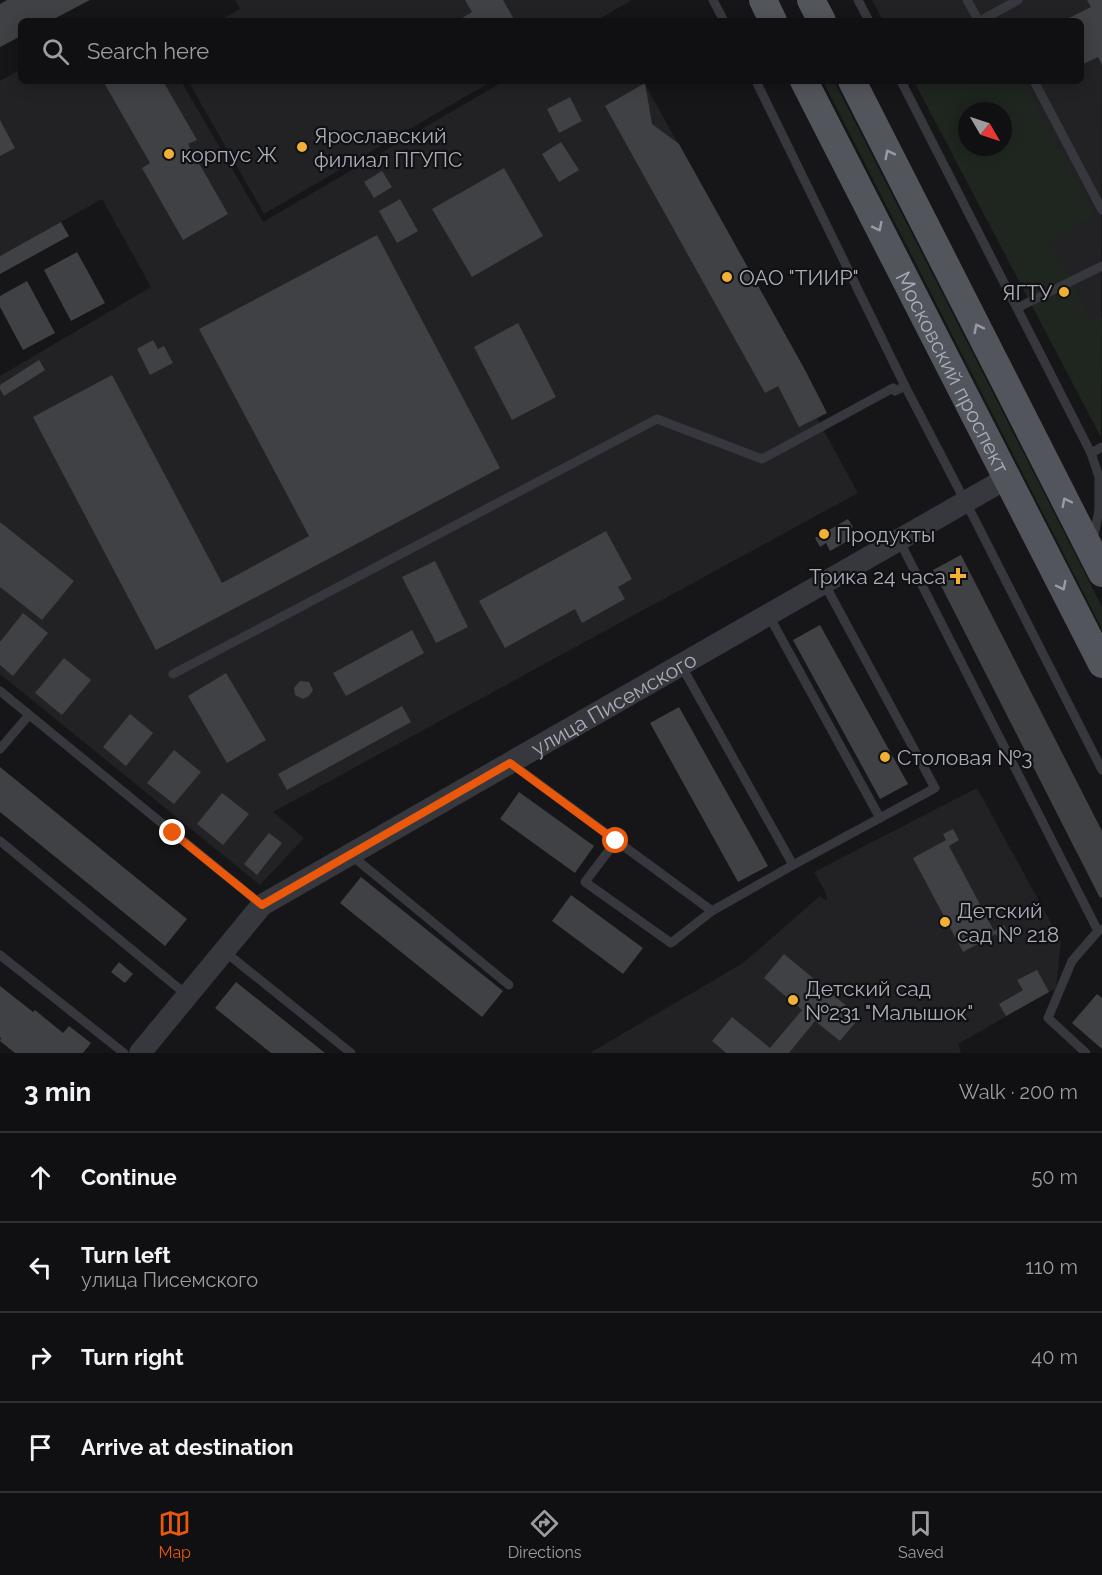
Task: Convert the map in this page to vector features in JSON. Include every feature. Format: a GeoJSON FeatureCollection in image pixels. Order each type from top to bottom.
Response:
{"type":"FeatureCollection","features":[{"type":"Feature","properties":{"kind":"main road"},"geometry":{"type":"LineString","coordinates":[[763,0],[772,18]]}},
{"type":"Feature","properties":{"kind":"main road"},"geometry":{"type":"LineString","coordinates":[[811,0],[820,18]]}},
{"type":"Feature","properties":{"kind":"main road","name":"Московский проспект"},"geometry":{"type":"LineString","coordinates":[[806,84],[1102,664]]}},
{"type":"Feature","properties":{"kind":"main road","name":"Московский проспект"},"geometry":{"type":"LineString","coordinates":[[854,84],[1096,562]]}},
{"type":"Feature","properties":{"kind":"street","name":"улица Писемского"},"geometry":{"type":"LineString","coordinates":[[140,1053],[262,905],[1007,478]]}},
{"type":"Feature","properties":{"kind":"lane"},"geometry":{"type":"LineString","coordinates":[[713,0],[722,18]]}},
{"type":"Feature","properties":{"kind":"lane"},"geometry":{"type":"LineString","coordinates":[[858,0],[867,18]]}},
{"type":"Feature","properties":{"kind":"lane"},"geometry":{"type":"LineString","coordinates":[[968,0],[977,18]]}},
{"type":"Feature","properties":{"kind":"lane"},"geometry":{"type":"LineString","coordinates":[[985,18],[1018,0]]}},
{"type":"Feature","properties":{"kind":"lane"},"geometry":{"type":"LineString","coordinates":[[997,12],[1000,18]]}},
{"type":"Feature","properties":{"kind":"lane"},"geometry":{"type":"LineString","coordinates":[[757,84],[905,386],[1102,770]]}},
{"type":"Feature","properties":{"kind":"lane"},"geometry":{"type":"LineString","coordinates":[[903,84],[1091,453],[1099,477],[1096,562]]}},
{"type":"Feature","properties":{"kind":"lane"},"geometry":{"type":"LineString","coordinates":[[1036,84],[1102,210]]}},
{"type":"Feature","properties":{"kind":"lane"},"geometry":{"type":"LineString","coordinates":[[1017,308],[1102,266]]}},
{"type":"Feature","properties":{"kind":"lane"},"geometry":{"type":"LineString","coordinates":[[173,674],[657,418],[762,459],[893,388],[895,391],[905,386]]}},
{"type":"Feature","properties":{"kind":"lane"},"geometry":{"type":"LineString","coordinates":[[1091,453],[1102,447]]}},
{"type":"Feature","properties":{"kind":"lane"},"geometry":{"type":"LineString","coordinates":[[899,540],[1100,930],[1072,961],[1048,1018],[1086,1053]]}},
{"type":"Feature","properties":{"kind":"lane"},"geometry":{"type":"LineString","coordinates":[[616,841],[585,882],[671,943],[712,911],[934,788],[824,583]]}},
{"type":"Feature","properties":{"kind":"lane"},"geometry":{"type":"LineString","coordinates":[[768,615],[880,818]]}},
{"type":"Feature","properties":{"kind":"lane"},"geometry":{"type":"LineString","coordinates":[[681,665],[793,865]]}},
{"type":"Feature","properties":{"kind":"lane"},"geometry":{"type":"LineString","coordinates":[[0,691],[262,905]]}},
{"type":"Feature","properties":{"kind":"lane"},"geometry":{"type":"LineString","coordinates":[[0,749],[29,715],[15,703]]}},
{"type":"Feature","properties":{"kind":"lane"},"geometry":{"type":"LineString","coordinates":[[510,763],[712,911]]}},
{"type":"Feature","properties":{"kind":"lane"},"geometry":{"type":"LineString","coordinates":[[0,841],[188,996]]}},
{"type":"Feature","properties":{"kind":"lane"},"geometry":{"type":"LineString","coordinates":[[351,854],[509,985]]}},
{"type":"Feature","properties":{"kind":"lane"},"geometry":{"type":"LineString","coordinates":[[224,951],[351,1053]]}},
{"type":"Feature","properties":{"kind":"lane"},"geometry":{"type":"LineString","coordinates":[[0,955],[124,1053]]}},
{"type":"Feature","properties":{"kind":"shaded area"},"geometry":{"type":"Polygon","coordinates":[[[235,0],[632,0],[601,18],[224,18],[240,9],[235,0]]]}},
{"type":"Feature","properties":{"kind":"shaded area","name":"ЯГТУ"},"geometry":{"type":"Polygon","coordinates":[[[872,0],[1102,0],[1101,437],[916,84],[1084,84],[1084,18],[881,18],[872,0]]]}},
{"type":"Feature","properties":{"kind":"shaded area"},"geometry":{"type":"Polygon","coordinates":[[[18,71],[18,84],[183,84],[263,222],[499,84],[645,84],[805,370],[817,418],[858,493],[273,812],[304,838],[260,885],[0,674],[0,376],[151,287],[102,199],[0,256],[0,81],[18,71]]]}},
{"type":"Feature","properties":{"kind":"shaded area","name":"Ярославский филиал ПГУПС"},"geometry":{"type":"Polygon","coordinates":[[[190,84],[487,84],[264,214],[190,84]]]}},
{"type":"Feature","properties":{"kind":"shaded area"},"geometry":{"type":"Polygon","coordinates":[[[825,84],[836,84],[1102,607],[1102,629],[825,84]]]}},
{"type":"Feature","properties":{"kind":"shaded area"},"geometry":{"type":"Polygon","coordinates":[[[916,84],[1025,84],[1095,216],[1049,241],[1093,321],[1102,317],[1101,437],[916,84]]]}},
{"type":"Feature","properties":{"kind":"shaded area"},"geometry":{"type":"Polygon","coordinates":[[[977,788],[1061,941],[1056,988],[958,1044],[961,1053],[590,1053],[743,963],[820,896],[827,901],[826,893],[814,872],[977,788]]]}},
{"type":"Feature","properties":{"kind":"building"},"geometry":{"type":"Polygon","coordinates":[[[7,0],[90,0],[56,18],[18,18],[18,38],[0,47],[0,4],[7,0]]]}},
{"type":"Feature","properties":{"kind":"building"},"geometry":{"type":"Polygon","coordinates":[[[465,0],[503,0],[513,18],[462,18],[472,12],[465,0]]]}},
{"type":"Feature","properties":{"kind":"building"},"geometry":{"type":"Polygon","coordinates":[[[1087,0],[1102,0],[1102,65],[1098,57],[1084,64],[1084,18],[1069,18],[1091,7],[1087,0]]]}},
{"type":"Feature","properties":{"kind":"building","name":"корпус Ж"},"geometry":{"type":"Polygon","coordinates":[[[105,84],[165,84],[197,140],[188,144],[228,214],[183,240],[142,168],[150,163],[105,84]]]}},
{"type":"Feature","properties":{"kind":"building","name":"ОАО \"ТИИР\""},"geometry":{"type":"Polygon","coordinates":[[[645,84],[652,124],[679,144],[827,413],[799,427],[778,386],[765,393],[605,106],[645,84]]]}},
{"type":"Feature","properties":{"kind":"building"},"geometry":{"type":"Polygon","coordinates":[[[570,97],[582,121],[559,133],[547,109],[570,97]]]}},
{"type":"Feature","properties":{"kind":"building"},"geometry":{"type":"Polygon","coordinates":[[[0,120],[15,148],[0,156],[0,120]]]}},
{"type":"Feature","properties":{"kind":"building"},"geometry":{"type":"Polygon","coordinates":[[[561,142],[579,170],[559,182],[542,154],[561,142]]]}},
{"type":"Feature","properties":{"kind":"building"},"geometry":{"type":"Polygon","coordinates":[[[504,168],[543,236],[472,277],[432,209],[504,168]]]}},
{"type":"Feature","properties":{"kind":"building"},"geometry":{"type":"Polygon","coordinates":[[[382,171],[392,187],[374,198],[364,182],[382,171]]]}},
{"type":"Feature","properties":{"kind":"building"},"geometry":{"type":"Polygon","coordinates":[[[400,199],[418,231],[397,243],[379,211],[400,199]]]}},
{"type":"Feature","properties":{"kind":"building"},"geometry":{"type":"Polygon","coordinates":[[[61,222],[69,236],[0,274],[0,256],[61,222]]]}},
{"type":"Feature","properties":{"kind":"building"},"geometry":{"type":"Polygon","coordinates":[[[377,235],[500,468],[156,650],[33,417],[112,375],[222,583],[309,536],[199,329],[377,235]]]}},
{"type":"Feature","properties":{"kind":"building"},"geometry":{"type":"Polygon","coordinates":[[[77,252],[105,303],[71,321],[44,270],[77,252]]]}},
{"type":"Feature","properties":{"kind":"building"},"geometry":{"type":"Polygon","coordinates":[[[27,281],[55,333],[23,350],[0,307],[0,296],[27,281]]]}},
{"type":"Feature","properties":{"kind":"building"},"geometry":{"type":"Polygon","coordinates":[[[518,323],[556,397],[512,420],[474,347],[518,323]]]}},
{"type":"Feature","properties":{"kind":"building"},"geometry":{"type":"Polygon","coordinates":[[[153,340],[158,349],[164,346],[173,363],[150,375],[137,349],[153,340]]]}},
{"type":"Feature","properties":{"kind":"building"},"geometry":{"type":"Polygon","coordinates":[[[39,360],[45,370],[4,396],[0,385],[39,360]]]}},
{"type":"Feature","properties":{"kind":"building"},"geometry":{"type":"Polygon","coordinates":[[[848,519],[853,527],[847,531],[851,539],[830,551],[826,543],[820,547],[815,538],[848,519]]]}},
{"type":"Feature","properties":{"kind":"building"},"geometry":{"type":"Polygon","coordinates":[[[0,522],[74,581],[42,620],[0,587],[0,522]]]}},
{"type":"Feature","properties":{"kind":"building"},"geometry":{"type":"Polygon","coordinates":[[[606,531],[632,579],[618,587],[625,599],[582,623],[575,609],[505,648],[479,601],[606,531]]]}},
{"type":"Feature","properties":{"kind":"building"},"geometry":{"type":"Polygon","coordinates":[[[961,555],[1102,831],[1102,897],[1100,898],[933,570],[961,555]]]}},
{"type":"Feature","properties":{"kind":"building"},"geometry":{"type":"Polygon","coordinates":[[[435,561],[468,627],[436,643],[402,577],[435,561]]]}},
{"type":"Feature","properties":{"kind":"building"},"geometry":{"type":"Polygon","coordinates":[[[23,613],[48,633],[13,676],[0,665],[0,642],[23,613]]]}},
{"type":"Feature","properties":{"kind":"building"},"geometry":{"type":"Polygon","coordinates":[[[820,625],[908,784],[880,799],[793,640],[820,625]]]}},
{"type":"Feature","properties":{"kind":"building"},"geometry":{"type":"Polygon","coordinates":[[[412,630],[424,653],[346,696],[333,673],[412,630]]]}},
{"type":"Feature","properties":{"kind":"building"},"geometry":{"type":"Polygon","coordinates":[[[64,658],[91,680],[62,715],[35,693],[64,658]]]}},
{"type":"Feature","properties":{"kind":"building"},"geometry":{"type":"Polygon","coordinates":[[[226,673],[266,740],[227,763],[188,696],[226,673]]]}},
{"type":"Feature","properties":{"kind":"building"},"geometry":{"type":"Polygon","coordinates":[[[300,681],[309,682],[313,690],[303,699],[295,695],[294,688],[300,681]]]}},
{"type":"Feature","properties":{"kind":"building"},"geometry":{"type":"Polygon","coordinates":[[[402,706],[411,722],[287,790],[278,774],[402,706]]]}},
{"type":"Feature","properties":{"kind":"building"},"geometry":{"type":"Polygon","coordinates":[[[679,707],[768,866],[738,882],[650,723],[679,707]]]}},
{"type":"Feature","properties":{"kind":"building"},"geometry":{"type":"Polygon","coordinates":[[[130,714],[153,733],[126,766],[103,747],[130,714]]]}},
{"type":"Feature","properties":{"kind":"building"},"geometry":{"type":"Polygon","coordinates":[[[174,750],[201,772],[174,804],[147,783],[174,750]]]}},
{"type":"Feature","properties":{"kind":"building"},"geometry":{"type":"Polygon","coordinates":[[[0,767],[187,919],[165,946],[0,812],[0,767]]]}},
{"type":"Feature","properties":{"kind":"building"},"geometry":{"type":"Polygon","coordinates":[[[519,792],[594,846],[575,873],[500,819],[519,792]]]}},
{"type":"Feature","properties":{"kind":"building"},"geometry":{"type":"Polygon","coordinates":[[[222,793],[249,814],[223,845],[197,824],[222,793]]]}},
{"type":"Feature","properties":{"kind":"building"},"geometry":{"type":"Polygon","coordinates":[[[953,829],[959,840],[949,846],[994,931],[1004,925],[1010,937],[1000,943],[996,934],[963,952],[913,858],[946,840],[943,834],[953,829]]]}},
{"type":"Feature","properties":{"kind":"building"},"geometry":{"type":"Polygon","coordinates":[[[269,833],[282,843],[257,875],[244,864],[269,833]]]}},
{"type":"Feature","properties":{"kind":"building"},"geometry":{"type":"Polygon","coordinates":[[[361,877],[503,991],[482,1017],[340,903],[361,877]]]}},
{"type":"Feature","properties":{"kind":"building"},"geometry":{"type":"Polygon","coordinates":[[[571,895],[643,948],[623,974],[552,921],[571,895]]]}},
{"type":"Feature","properties":{"kind":"building"},"geometry":{"type":"Polygon","coordinates":[[[784,954],[860,1017],[840,1041],[815,1021],[789,1053],[726,1053],[712,1041],[732,1017],[770,1048],[802,1010],[764,978],[784,954]]]}},
{"type":"Feature","properties":{"kind":"building"},"geometry":{"type":"Polygon","coordinates":[[[119,962],[133,974],[125,983],[111,972],[119,962]]]}},
{"type":"Feature","properties":{"kind":"building"},"geometry":{"type":"Polygon","coordinates":[[[1037,970],[1049,992],[1006,1016],[999,1004],[1023,990],[1017,980],[1037,970]]]}},
{"type":"Feature","properties":{"kind":"building"},"geometry":{"type":"Polygon","coordinates":[[[236,982],[325,1053],[271,1053],[215,1008],[236,982]]]}},
{"type":"Feature","properties":{"kind":"building"},"geometry":{"type":"Polygon","coordinates":[[[0,986],[63,1033],[69,1026],[91,1043],[83,1053],[15,1053],[0,1041],[0,986]]]}},
{"type":"Feature","properties":{"kind":"building"},"geometry":{"type":"Polygon","coordinates":[[[1097,994],[1102,998],[1102,1049],[1072,1023],[1097,994]]]}},
{"type":"Feature","properties":{"kind":"place","name":"Ярославский филиал ПГУПС"},"geometry":{"type":"Point","coordinates":[302,147]}},
{"type":"Feature","properties":{"kind":"place","name":"корпус Ж"},"geometry":{"type":"Point","coordinates":[169,154]}},
{"type":"Feature","properties":{"kind":"place","name":"ОАО \"ТИИР\""},"geometry":{"type":"Point","coordinates":[727,277]}},
{"type":"Feature","properties":{"kind":"place","name":"ЯГТУ"},"geometry":{"type":"Point","coordinates":[1064,292]}},
{"type":"Feature","properties":{"kind":"place","name":"Продукты"},"geometry":{"type":"Point","coordinates":[824,534]}},
{"type":"Feature","properties":{"kind":"place","name":"Трика 24 часа"},"geometry":{"type":"Point","coordinates":[958,576]}},
{"type":"Feature","properties":{"kind":"place","name":"Столовая №3"},"geometry":{"type":"Point","coordinates":[885,757]}},
{"type":"Feature","properties":{"kind":"place","name":"Детский сад № 218"},"geometry":{"type":"Point","coordinates":[945,922]}},
{"type":"Feature","properties":{"kind":"place","name":"Детский сад №231 \"Малышок\""},"geometry":{"type":"Point","coordinates":[793,1000]}},
{"type":"Feature","properties":{"kind":"route"},"geometry":{"type":"LineString","coordinates":[[173,833],[262,905],[510,763],[616,841]]}}]}
